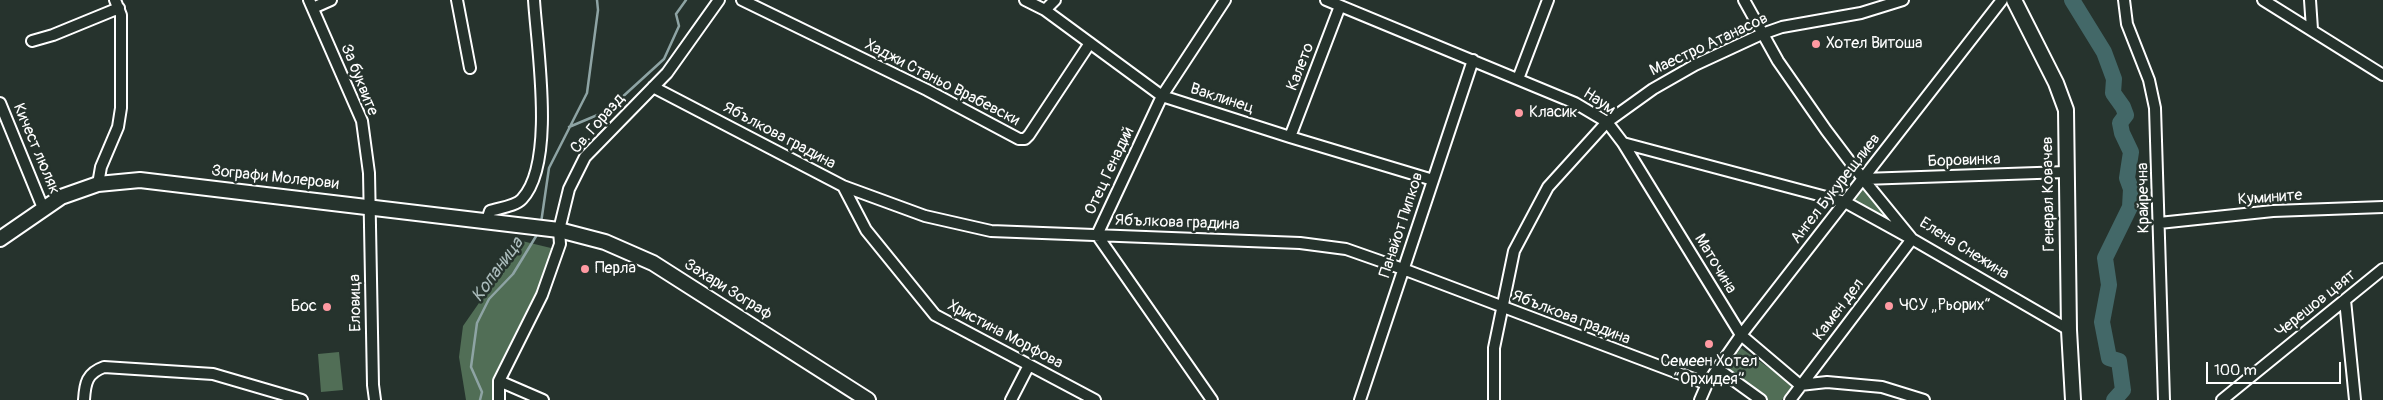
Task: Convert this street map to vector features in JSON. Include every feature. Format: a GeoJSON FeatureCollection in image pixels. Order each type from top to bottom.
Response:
{"type":"FeatureCollection","features":[{"type":"Feature","properties":{"kind":"street"},"geometry":{"type":"LineString","coordinates":[[311,4],[330,0]]}},
{"type":"Feature","properties":{"kind":"street"},"geometry":{"type":"LineString","coordinates":[[457,0],[470,68]]}},
{"type":"Feature","properties":{"kind":"street"},"geometry":{"type":"LineString","coordinates":[[487,220],[490,211],[521,201],[530,189],[542,144],[543,118],[534,0]]}},
{"type":"Feature","properties":{"kind":"street","name":"Св. Горазд"},"geometry":{"type":"LineString","coordinates":[[499,400],[499,381],[542,295],[560,244],[555,229],[569,190],[585,157],[666,73],[719,0]]}},
{"type":"Feature","properties":{"kind":"street","name":"Хаджи Станьо Врабевски"},"geometry":{"type":"LineString","coordinates":[[742,0],[919,86],[1019,139],[1029,136],[1090,43]]}},
{"type":"Feature","properties":{"kind":"street","name":"Ваклинец"},"geometry":{"type":"LineString","coordinates":[[1025,0],[1045,10],[1162,96],[1433,180]]}},
{"type":"Feature","properties":{"kind":"street"},"geometry":{"type":"LineString","coordinates":[[1045,10],[1055,0]]}},
{"type":"Feature","properties":{"kind":"street","name":"Отец Генадий"},"geometry":{"type":"LineString","coordinates":[[1212,400],[1097,235],[1162,96],[1225,0]]}},
{"type":"Feature","properties":{"kind":"street","name":"Наум"},"geometry":{"type":"LineString","coordinates":[[1326,0],[1575,103],[1608,122],[1623,143]]}},
{"type":"Feature","properties":{"kind":"street"},"geometry":{"type":"LineString","coordinates":[[1518,79],[1548,0]]}},
{"type":"Feature","properties":{"kind":"street","name":"Елена Снежина"},"geometry":{"type":"LineString","coordinates":[[1744,0],[1762,34],[1862,179],[1912,239],[2069,330]]}},
{"type":"Feature","properties":{"kind":"street","name":"Маестро Атанасов"},"geometry":{"type":"LineString","coordinates":[[1494,400],[1494,348],[1514,251],[1548,188],[1608,122],[1653,88],[1696,65],[1762,34],[1782,28],[1861,13],[1903,0]]}},
{"type":"Feature","properties":{"kind":"street","name":"Ангел Букурещлиев"},"geometry":{"type":"LineString","coordinates":[[1700,400],[1706,384],[1741,335],[2002,0]]}},
{"type":"Feature","properties":{"kind":"street","name":"Генерал Ковачев"},"geometry":{"type":"LineString","coordinates":[[2014,0],[2056,83],[2066,110],[2069,330],[2073,400]]}},
{"type":"Feature","properties":{"kind":"street","name":"Крайречна"},"geometry":{"type":"LineString","coordinates":[[2124,0],[2127,24],[2149,80],[2155,108],[2164,400]]}},
{"type":"Feature","properties":{"kind":"street"},"geometry":{"type":"LineString","coordinates":[[2263,0],[2383,75]]}},
{"type":"Feature","properties":{"kind":"street"},"geometry":{"type":"LineString","coordinates":[[2310,0],[2312,29]]}},
{"type":"Feature","properties":{"kind":"street"},"geometry":{"type":"LineString","coordinates":[[32,41],[53,35],[117,4],[121,108],[118,127],[101,167],[98,184]]}},
{"type":"Feature","properties":{"kind":"street","name":"За буквите"},"geometry":{"type":"LineString","coordinates":[[311,4],[362,121],[369,173],[370,206]]}},
{"type":"Feature","properties":{"kind":"street","name":"Калето"},"geometry":{"type":"LineString","coordinates":[[1290,137],[1340,6]]}},
{"type":"Feature","properties":{"kind":"street","name":"Панайот Пипков"},"geometry":{"type":"LineString","coordinates":[[1360,400],[1473,60]]}},
{"type":"Feature","properties":{"kind":"street","name":"Ябълкова градина"},"geometry":{"type":"LineString","coordinates":[[653,87],[842,186],[925,216],[991,231],[1300,243],[1346,249],[1706,384]]}},
{"type":"Feature","properties":{"kind":"street","name":"Кичест люляк"},"geometry":{"type":"LineString","coordinates":[[0,103],[43,208]]}},
{"type":"Feature","properties":{"kind":"street"},"geometry":{"type":"LineString","coordinates":[[1623,143],[1845,202],[1912,239]]}},
{"type":"Feature","properties":{"kind":"street","name":"Маточина"},"geometry":{"type":"LineString","coordinates":[[1623,143],[1741,335],[1800,385]]}},
{"type":"Feature","properties":{"kind":"street","name":"Боровинка"},"geometry":{"type":"LineString","coordinates":[[1862,179],[2066,172]]}},
{"type":"Feature","properties":{"kind":"street","name":"Зографи Молерови"},"geometry":{"type":"LineString","coordinates":[[0,239],[61,197],[98,184],[140,180],[555,229]]}},
{"type":"Feature","properties":{"kind":"street","name":"Христина Морфова"},"geometry":{"type":"LineString","coordinates":[[842,186],[866,230],[935,315],[1095,400]]}},
{"type":"Feature","properties":{"kind":"street","name":"Еловица"},"geometry":{"type":"LineString","coordinates":[[370,206],[373,385],[375,400]]}},
{"type":"Feature","properties":{"kind":"street","name":"Кумините"},"geometry":{"type":"LineString","coordinates":[[2159,223],[2273,211],[2383,207]]}},
{"type":"Feature","properties":{"kind":"street","name":"Захари Зограф"},"geometry":{"type":"LineString","coordinates":[[555,229],[605,242],[653,263],[868,400]]}},
{"type":"Feature","properties":{"kind":"street","name":"Камен дел"},"geometry":{"type":"LineString","coordinates":[[1790,400],[1912,239]]}},
{"type":"Feature","properties":{"kind":"street","name":"Черешов цвят"},"geometry":{"type":"LineString","coordinates":[[2222,400],[2383,269]]}},
{"type":"Feature","properties":{"kind":"street"},"geometry":{"type":"LineString","coordinates":[[2345,300],[2355,400]]}},
{"type":"Feature","properties":{"kind":"street"},"geometry":{"type":"LineString","coordinates":[[1011,400],[1029,365]]}},
{"type":"Feature","properties":{"kind":"street"},"geometry":{"type":"LineString","coordinates":[[84,400],[85,384],[88,377],[96,370],[104,367],[213,374],[302,400]]}},
{"type":"Feature","properties":{"kind":"street"},"geometry":{"type":"LineString","coordinates":[[1718,368],[1761,400]]}},
{"type":"Feature","properties":{"kind":"street"},"geometry":{"type":"LineString","coordinates":[[499,381],[543,400]]}},
{"type":"Feature","properties":{"kind":"street"},"geometry":{"type":"LineString","coordinates":[[1800,385],[1827,382],[1882,387],[1924,400]]}},
{"type":"Feature","properties":{"kind":"green space"},"geometry":{"type":"Polygon","coordinates":[[[1862,187],[1892,221],[1851,199],[1862,187]]]}},
{"type":"Feature","properties":{"kind":"green space"},"geometry":{"type":"Polygon","coordinates":[[[522,241],[555,249],[539,292],[495,374],[494,400],[466,400],[459,357],[463,326],[522,241]]]}},
{"type":"Feature","properties":{"kind":"green space"},"geometry":{"type":"Polygon","coordinates":[[[1741,348],[1793,385],[1782,400],[1764,400],[1724,371],[1741,348]]]}},
{"type":"Feature","properties":{"kind":"green space"},"geometry":{"type":"Polygon","coordinates":[[[339,352],[343,390],[321,392],[318,354],[339,352]]]}},
{"type":"Feature","properties":{"kind":"waterway"},"geometry":{"type":"LineString","coordinates":[[541,223],[549,168],[587,93],[598,10],[597,0]]}},
{"type":"Feature","properties":{"kind":"waterway"},"geometry":{"type":"LineString","coordinates":[[569,127],[607,111],[664,59],[679,26],[676,14],[686,0]]}},
{"type":"Feature","properties":{"kind":"waterway"},"geometry":{"type":"LineString","coordinates":[[2072,0],[2104,52],[2114,79],[2113,93],[2126,115],[2120,123],[2122,133],[2131,152],[2127,178],[2131,189],[2130,207],[2105,258],[2109,285],[2102,322],[2109,358],[2119,361],[2123,390],[2114,400]]}},
{"type":"Feature","properties":{"kind":"waterway","name":"Копаница"},"geometry":{"type":"LineString","coordinates":[[480,400],[482,392],[471,367],[477,323],[489,299],[513,274],[538,233]]}},
{"type":"Feature","properties":{"kind":"place","name":"Хотел Витоша"},"geometry":{"type":"Point","coordinates":[1816,44]}},
{"type":"Feature","properties":{"kind":"place","name":"Класик"},"geometry":{"type":"Point","coordinates":[1519,113]}},
{"type":"Feature","properties":{"kind":"place","name":"Перла"},"geometry":{"type":"Point","coordinates":[585,269]}},
{"type":"Feature","properties":{"kind":"place","name":"ЧСУ „Рьорих“"},"geometry":{"type":"Point","coordinates":[1889,306]}},
{"type":"Feature","properties":{"kind":"place","name":"Бос"},"geometry":{"type":"Point","coordinates":[327,307]}},
{"type":"Feature","properties":{"kind":"place","name":"Семеен Хотел “Орхидея”"},"geometry":{"type":"Point","coordinates":[1709,344]}}]}
